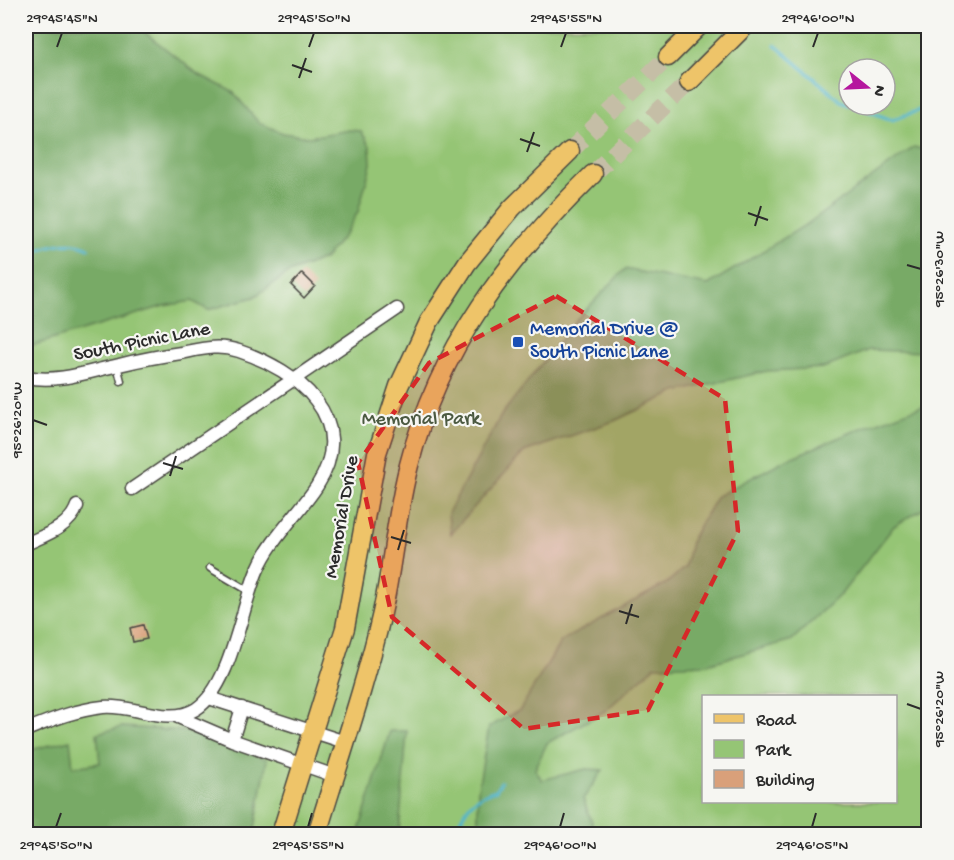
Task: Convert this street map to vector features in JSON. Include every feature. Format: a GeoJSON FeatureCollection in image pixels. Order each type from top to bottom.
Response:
{"type":"FeatureCollection","features":[{"type":"Feature","properties":{"kind":"main road"},"geometry":{"type":"LineString","coordinates":[[668,57],[699,26]]}},
{"type":"Feature","properties":{"kind":"main road"},"geometry":{"type":"LineString","coordinates":[[689,82],[745,26]]}},
{"type":"Feature","properties":{"kind":"main road","name":"Memorial Drive"},"geometry":{"type":"LineString","coordinates":[[281,834],[345,628],[377,453],[413,354],[435,312],[467,263],[512,208],[570,151]]}},
{"type":"Feature","properties":{"kind":"main road"},"geometry":{"type":"LineString","coordinates":[[317,834],[382,613],[409,463],[432,397],[463,332],[502,272],[542,226],[593,174]]}},
{"type":"Feature","properties":{"kind":"street"},"geometry":{"type":"LineString","coordinates":[[132,489],[397,309]]}},
{"type":"Feature","properties":{"kind":"street","name":"South Picnic Lane"},"geometry":{"type":"LineString","coordinates":[[26,377],[53,380],[205,347],[223,346],[264,361],[295,380],[319,402],[328,418],[331,435],[329,459],[318,485],[267,552],[250,591],[236,641],[209,698]]}},
{"type":"Feature","properties":{"kind":"street"},"geometry":{"type":"LineString","coordinates":[[26,544],[66,523],[74,517],[77,506]]}},
{"type":"Feature","properties":{"kind":"street"},"geometry":{"type":"LineString","coordinates":[[176,716],[194,710],[209,698],[345,742]]}},
{"type":"Feature","properties":{"kind":"street"},"geometry":{"type":"LineString","coordinates":[[26,730],[71,712],[121,706],[176,716],[232,740],[335,776]]}},
{"type":"Feature","properties":{"kind":"street"},"geometry":{"type":"LineString","coordinates":[[232,740],[242,708]]}},
{"type":"Feature","properties":{"kind":"lane"},"geometry":{"type":"LineString","coordinates":[[117,365],[121,381]]}},
{"type":"Feature","properties":{"kind":"lane"},"geometry":{"type":"LineString","coordinates":[[210,568],[250,591]]}},
{"type":"Feature","properties":{"kind":"highlighted area"},"geometry":{"type":"Polygon","coordinates":[[[556,296],[725,399],[738,531],[648,710],[524,729],[392,617],[358,463],[429,363],[556,296]]]}},
{"type":"Feature","properties":{"kind":"green space","name":"Memorial Park"},"geometry":{"type":"Polygon","coordinates":[[[26,26],[928,26],[928,834],[26,834],[26,26]]]}},
{"type":"Feature","properties":{"kind":"green space"},"geometry":{"type":"Polygon","coordinates":[[[26,26],[145,26],[143,31],[198,74],[233,92],[259,123],[283,133],[309,137],[350,130],[361,131],[370,146],[371,164],[358,212],[345,234],[324,259],[289,273],[254,297],[208,310],[192,301],[164,306],[34,345],[26,345],[26,26]]]}},
{"type":"Feature","properties":{"kind":"green space"},"geometry":{"type":"Polygon","coordinates":[[[914,147],[928,151],[928,352],[869,350],[824,368],[767,371],[676,392],[614,421],[524,452],[450,534],[448,513],[502,414],[576,320],[625,269],[708,285],[807,224],[914,147]]]}},
{"type":"Feature","properties":{"kind":"green space"},"geometry":{"type":"Polygon","coordinates":[[[928,404],[928,506],[894,526],[842,593],[792,640],[707,664],[655,666],[605,711],[547,743],[535,769],[542,780],[586,769],[603,770],[583,799],[592,822],[592,834],[478,834],[478,789],[489,727],[520,710],[561,641],[667,583],[685,567],[692,538],[717,496],[783,461],[864,427],[928,404]]]}},
{"type":"Feature","properties":{"kind":"green space"},"geometry":{"type":"Polygon","coordinates":[[[122,727],[185,731],[267,759],[254,834],[26,834],[26,751],[70,740],[73,767],[100,763],[97,733],[122,727]]]}},
{"type":"Feature","properties":{"kind":"green space"},"geometry":{"type":"Polygon","coordinates":[[[390,731],[407,731],[399,834],[358,834],[390,731]]]}},
{"type":"Feature","properties":{"kind":"building"},"geometry":{"type":"Polygon","coordinates":[[[302,273],[315,286],[304,298],[291,285],[302,273]]]}},
{"type":"Feature","properties":{"kind":"building"},"geometry":{"type":"Polygon","coordinates":[[[143,625],[147,639],[133,642],[130,628],[143,625]]]}},
{"type":"Feature","properties":{"kind":"waterway"},"geometry":{"type":"LineString","coordinates":[[775,45],[837,98]]}},
{"type":"Feature","properties":{"kind":"waterway"},"geometry":{"type":"LineString","coordinates":[[884,117],[892,120],[928,107]]}},
{"type":"Feature","properties":{"kind":"waterway"},"geometry":{"type":"LineString","coordinates":[[26,257],[56,245],[73,244],[89,248]]}},
{"type":"Feature","properties":{"kind":"waterway"},"geometry":{"type":"LineString","coordinates":[[456,829],[471,804],[481,796],[496,790],[501,782]]}},
{"type":"Feature","properties":{"kind":"waterway"},"geometry":{"type":"LineString","coordinates":[[450,834],[456,829],[462,834]]}},
{"type":"Feature","properties":{"kind":"tunnel"},"geometry":{"type":"LineString","coordinates":[[570,151],[668,57]]}},
{"type":"Feature","properties":{"kind":"tunnel"},"geometry":{"type":"LineString","coordinates":[[593,174],[689,82]]}},
{"type":"Feature","properties":{"kind":"place","name":"Memorial Drive @ South Picnic Lane"},"geometry":{"type":"Point","coordinates":[518,342]}}]}
